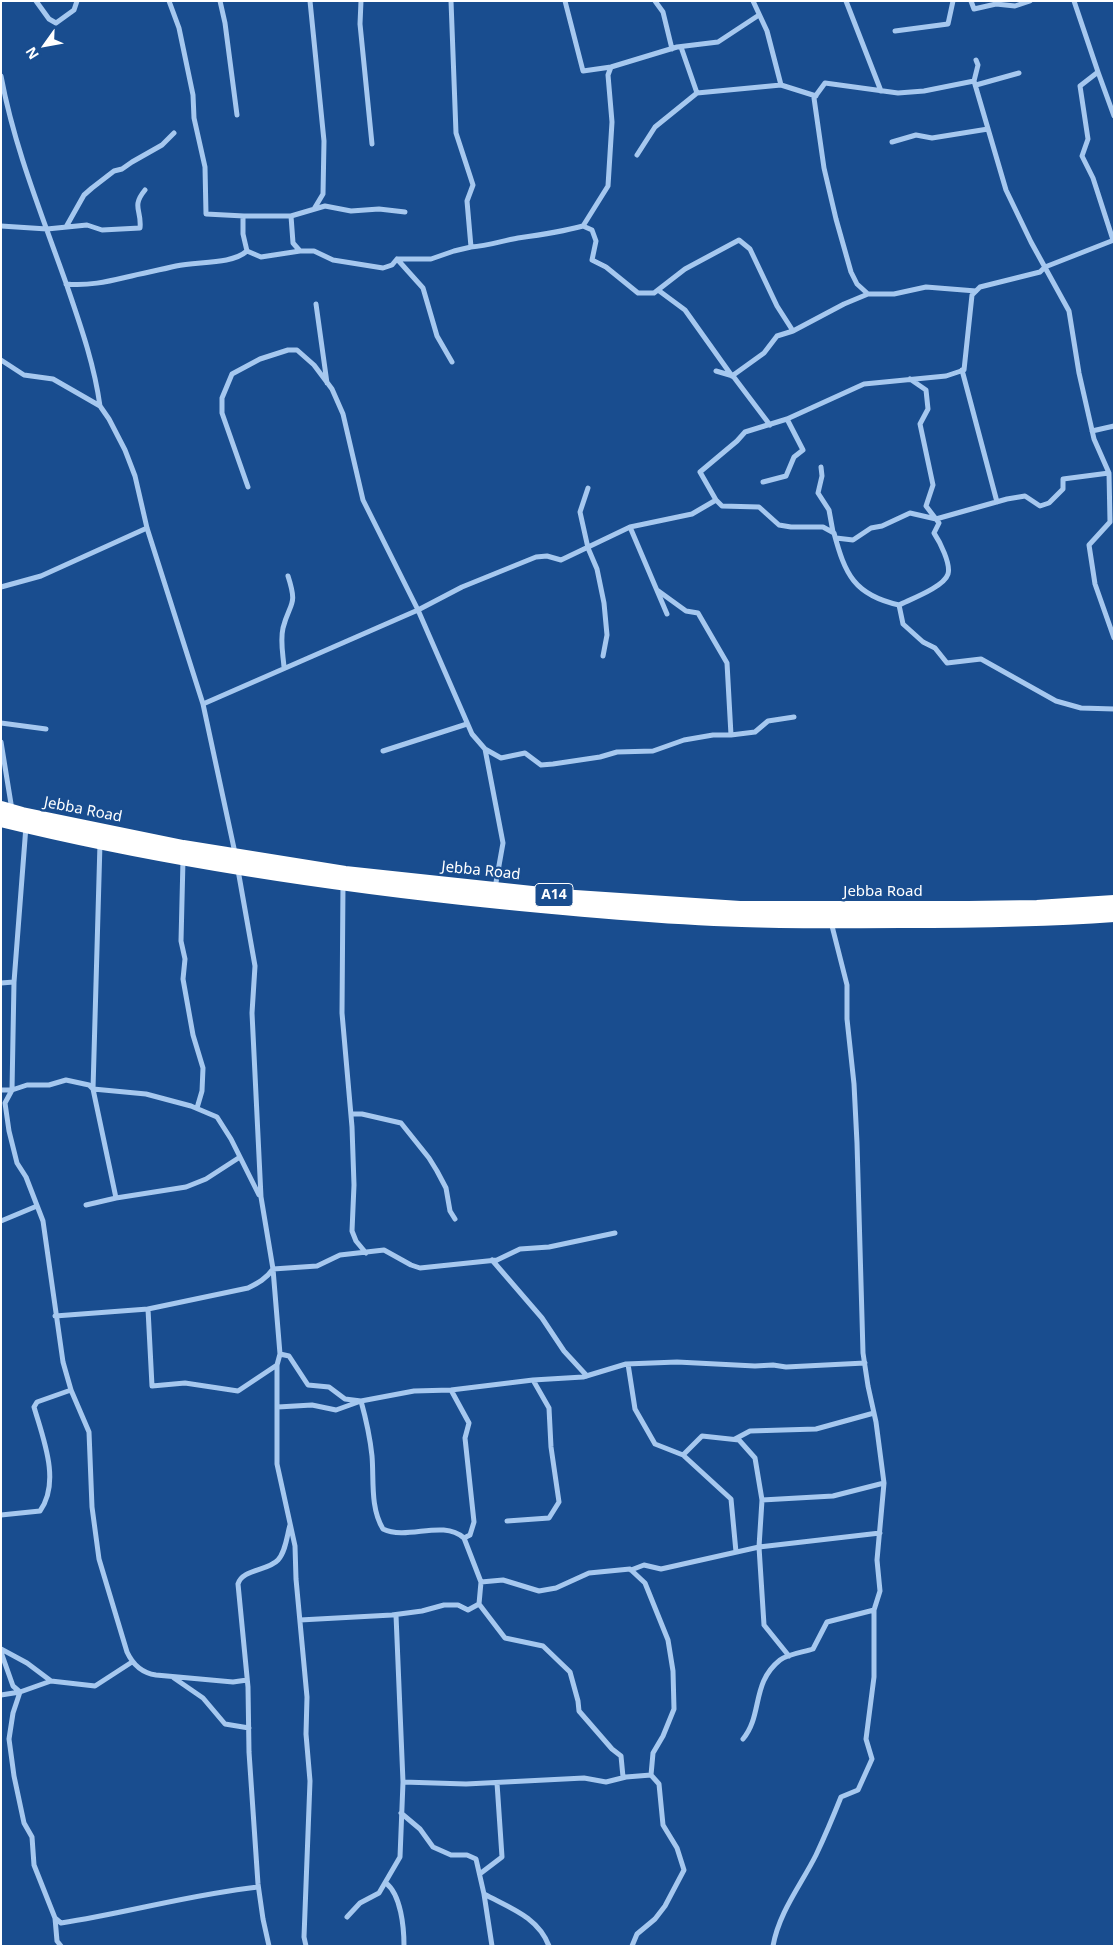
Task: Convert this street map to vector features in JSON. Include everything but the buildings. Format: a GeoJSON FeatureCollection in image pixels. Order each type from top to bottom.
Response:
{"type":"FeatureCollection","features":[{"type":"Feature","properties":{"kind":"highway","name":"Jebba Road"},"geometry":{"type":"LineString","coordinates":[[5,813],[183,847],[237,861],[560,896],[740,908],[968,908],[1114,902]]}},
{"type":"Feature","properties":{"kind":"highway"},"geometry":{"type":"LineString","coordinates":[[5,813],[26,826],[183,858],[237,861],[343,884],[490,901],[733,920],[831,922],[1070,918],[1114,915]]}},
{"type":"Feature","properties":{"kind":"street"},"geometry":{"type":"LineString","coordinates":[[36,1],[49,19],[56,23],[74,10],[77,1]]}},
{"type":"Feature","properties":{"kind":"street"},"geometry":{"type":"LineString","coordinates":[[169,1],[180,28],[193,94],[194,118],[204,167],[206,214],[291,216],[325,206],[351,211],[379,209],[405,212]]}},
{"type":"Feature","properties":{"kind":"street"},"geometry":{"type":"LineString","coordinates":[[220,1],[225,23],[237,115]]}},
{"type":"Feature","properties":{"kind":"street"},"geometry":{"type":"LineString","coordinates":[[310,1],[324,141],[322,194],[314,209]]}},
{"type":"Feature","properties":{"kind":"street"},"geometry":{"type":"LineString","coordinates":[[361,1],[360,24],[372,144]]}},
{"type":"Feature","properties":{"kind":"street"},"geometry":{"type":"LineString","coordinates":[[451,1],[456,133],[473,185],[467,201],[471,248]]}},
{"type":"Feature","properties":{"kind":"street"},"geometry":{"type":"LineString","coordinates":[[565,1],[583,71],[611,67],[681,47],[718,42],[759,16]]}},
{"type":"Feature","properties":{"kind":"street"},"geometry":{"type":"LineString","coordinates":[[655,1],[663,12],[672,49]]}},
{"type":"Feature","properties":{"kind":"street"},"geometry":{"type":"LineString","coordinates":[[754,1],[759,16],[768,31],[781,85]]}},
{"type":"Feature","properties":{"kind":"street"},"geometry":{"type":"LineString","coordinates":[[846,1],[881,91]]}},
{"type":"Feature","properties":{"kind":"street"},"geometry":{"type":"LineString","coordinates":[[895,31],[948,24],[953,1]]}},
{"type":"Feature","properties":{"kind":"street"},"geometry":{"type":"LineString","coordinates":[[971,1],[974,9],[996,4],[1015,6],[1030,1]]}},
{"type":"Feature","properties":{"kind":"street"},"geometry":{"type":"LineString","coordinates":[[1074,1],[1114,116]]}},
{"type":"Feature","properties":{"kind":"street"},"geometry":{"type":"LineString","coordinates":[[681,47],[697,93]]}},
{"type":"Feature","properties":{"kind":"street"},"geometry":{"type":"LineString","coordinates":[[976,60],[978,65],[975,83],[1006,190],[1030,242],[1069,311],[1079,373],[1092,431],[1109,473],[1110,522],[1088,545],[1095,584],[1114,638]]}},
{"type":"Feature","properties":{"kind":"street"},"geometry":{"type":"LineString","coordinates":[[583,226],[608,186],[612,122],[608,75],[611,67]]}},
{"type":"Feature","properties":{"kind":"street"},"geometry":{"type":"LineString","coordinates":[[833,532],[823,527],[779,525],[759,507],[722,506],[716,500],[700,472],[738,441],[745,432],[788,419],[864,384],[946,376],[964,370],[972,295],[980,287],[1040,272],[1045,267],[1114,240],[1093,178],[1082,156],[1088,139],[1080,86],[1098,72]]}},
{"type":"Feature","properties":{"kind":"street"},"geometry":{"type":"LineString","coordinates":[[868,294],[857,284],[850,272],[824,168],[814,98],[825,83],[898,93],[975,83],[1019,73]]}},
{"type":"Feature","properties":{"kind":"street"},"geometry":{"type":"LineString","coordinates":[[1,76],[28,178],[93,364],[100,406]]}},
{"type":"Feature","properties":{"kind":"street"},"geometry":{"type":"LineString","coordinates":[[637,155],[655,127],[697,93],[781,85],[816,96]]}},
{"type":"Feature","properties":{"kind":"street"},"geometry":{"type":"LineString","coordinates":[[892,142],[916,136],[932,138],[988,129]]}},
{"type":"Feature","properties":{"kind":"street"},"geometry":{"type":"LineString","coordinates":[[66,227],[84,195],[92,188],[114,171],[122,170],[162,145],[174,133]]}},
{"type":"Feature","properties":{"kind":"street"},"geometry":{"type":"LineString","coordinates":[[1,226],[47,229],[87,225],[102,230],[140,228],[141,222],[137,211],[138,199],[145,190]]}},
{"type":"Feature","properties":{"kind":"street"},"geometry":{"type":"LineString","coordinates":[[244,216],[243,234],[247,252]]}},
{"type":"Feature","properties":{"kind":"street"},"geometry":{"type":"LineString","coordinates":[[291,216],[293,243],[300,251]]}},
{"type":"Feature","properties":{"kind":"street"},"geometry":{"type":"LineString","coordinates":[[247,252],[261,257],[300,251],[314,251],[333,260],[383,268],[392,265],[397,260],[431,259],[454,251],[558,233],[583,226],[592,230],[596,241],[592,260],[606,267],[638,293],[654,293],[685,270],[739,240],[750,249],[777,306],[794,331]]}},
{"type":"Feature","properties":{"kind":"street"},"geometry":{"type":"LineString","coordinates":[[66,284],[81,286],[112,281],[178,266],[241,256],[247,252]]}},
{"type":"Feature","properties":{"kind":"street"},"geometry":{"type":"LineString","coordinates":[[397,260],[423,288],[437,336],[452,362]]}},
{"type":"Feature","properties":{"kind":"street"},"geometry":{"type":"LineString","coordinates":[[732,376],[764,353],[777,336],[794,331],[844,304],[868,294],[894,294],[926,287],[976,291]]}},
{"type":"Feature","properties":{"kind":"street"},"geometry":{"type":"LineString","coordinates":[[658,290],[685,310],[732,376],[770,424]]}},
{"type":"Feature","properties":{"kind":"street"},"geometry":{"type":"LineString","coordinates":[[316,304],[327,383]]}},
{"type":"Feature","properties":{"kind":"street"},"geometry":{"type":"LineString","coordinates":[[248,488],[222,413],[222,398],[232,374],[260,359],[288,350],[297,350],[314,365],[332,389],[343,414],[363,500],[418,610],[472,734],[485,749],[501,758],[524,753],[541,765],[600,757],[617,752],[653,751],[684,740],[713,735],[755,732],[768,721],[794,717]]}},
{"type":"Feature","properties":{"kind":"street"},"geometry":{"type":"LineString","coordinates":[[1,360],[24,375],[53,379],[100,406],[125,450],[135,476],[147,528],[203,704],[237,861],[255,966],[252,1013],[260,1198],[273,1269],[280,1354],[277,1365],[277,1464],[294,1546],[307,1697],[306,1734],[310,1780],[304,1937],[306,1946]]}},
{"type":"Feature","properties":{"kind":"street"},"geometry":{"type":"LineString","coordinates":[[962,370],[997,502]]}},
{"type":"Feature","properties":{"kind":"street"},"geometry":{"type":"LineString","coordinates":[[716,371],[732,376]]}},
{"type":"Feature","properties":{"kind":"street"},"geometry":{"type":"LineString","coordinates":[[821,467],[822,476],[818,493],[830,510],[833,532],[840,558],[850,576],[860,587],[871,597],[899,605],[918,597],[943,582],[948,574],[948,565],[934,533],[939,522],[926,506],[933,485],[920,424],[928,409],[926,390],[910,379]]}},
{"type":"Feature","properties":{"kind":"street"},"geometry":{"type":"LineString","coordinates":[[764,482],[786,476],[794,457],[803,450],[788,419]]}},
{"type":"Feature","properties":{"kind":"street"},"geometry":{"type":"LineString","coordinates":[[1092,431],[1114,426]]}},
{"type":"Feature","properties":{"kind":"street"},"geometry":{"type":"LineString","coordinates":[[836,538],[853,540],[871,528],[882,526],[910,513],[936,519],[1025,496],[1040,506],[1048,503],[1063,489],[1063,479],[1109,473]]}},
{"type":"Feature","properties":{"kind":"street"},"geometry":{"type":"LineString","coordinates":[[588,488],[580,512],[588,548],[597,569],[604,603],[607,635],[603,656]]}},
{"type":"Feature","properties":{"kind":"street"},"geometry":{"type":"LineString","coordinates":[[203,704],[418,610],[462,588],[536,557],[547,556],[561,560],[630,528],[692,514],[716,500]]}},
{"type":"Feature","properties":{"kind":"street"},"geometry":{"type":"LineString","coordinates":[[1,587],[49,573],[147,528]]}},
{"type":"Feature","properties":{"kind":"street"},"geometry":{"type":"LineString","coordinates":[[630,528],[666,614]]}},
{"type":"Feature","properties":{"kind":"street"},"geometry":{"type":"LineString","coordinates":[[284,668],[281,642],[283,628],[293,605],[294,593],[288,576]]}},
{"type":"Feature","properties":{"kind":"street"},"geometry":{"type":"LineString","coordinates":[[657,590],[686,611],[698,613],[727,663],[731,735]]}},
{"type":"Feature","properties":{"kind":"street"},"geometry":{"type":"LineString","coordinates":[[899,605],[903,624],[923,642],[935,648],[947,663],[981,658],[1056,701],[1081,708],[1114,708]]}},
{"type":"Feature","properties":{"kind":"street"},"geometry":{"type":"LineString","coordinates":[[1,723],[46,729]]}},
{"type":"Feature","properties":{"kind":"street"},"geometry":{"type":"LineString","coordinates":[[383,750],[468,724]]}},
{"type":"Feature","properties":{"kind":"street"},"geometry":{"type":"LineString","coordinates":[[1,742],[5,813]]}},
{"type":"Feature","properties":{"kind":"street"},"geometry":{"type":"LineString","coordinates":[[485,749],[503,843],[495,889]]}},
{"type":"Feature","properties":{"kind":"street"},"geometry":{"type":"LineString","coordinates":[[26,826],[14,982],[12,1090],[5,1103],[9,1131],[17,1163],[26,1177],[37,1206],[46,1241],[62,1362],[88,1432],[92,1507],[99,1560],[132,1662],[147,1674],[233,1682],[247,1680]]}},
{"type":"Feature","properties":{"kind":"street"},"geometry":{"type":"LineString","coordinates":[[100,842],[94,1089],[116,1198]]}},
{"type":"Feature","properties":{"kind":"street"},"geometry":{"type":"LineString","coordinates":[[183,858],[181,941],[184,959],[183,978],[193,1035],[203,1068],[202,1091],[197,1108]]}},
{"type":"Feature","properties":{"kind":"street"},"geometry":{"type":"LineString","coordinates":[[343,884],[342,1013],[351,1114],[354,1185],[352,1231],[356,1241],[366,1252]]}},
{"type":"Feature","properties":{"kind":"street"},"geometry":{"type":"LineString","coordinates":[[773,1946],[775,1934],[785,1910],[815,1856],[841,1798],[858,1790],[872,1759],[866,1739],[874,1677],[874,1610],[880,1592],[877,1560],[884,1482],[865,1363],[858,1143],[854,1084],[846,1019],[847,986],[831,922]]}},
{"type":"Feature","properties":{"kind":"street"},"geometry":{"type":"LineString","coordinates":[[1,983],[14,982]]}},
{"type":"Feature","properties":{"kind":"street"},"geometry":{"type":"LineString","coordinates":[[1,1090],[12,1090],[27,1084],[49,1085],[66,1080],[89,1085],[94,1089],[146,1094],[197,1108],[217,1117],[231,1138],[260,1198]]}},
{"type":"Feature","properties":{"kind":"street"},"geometry":{"type":"LineString","coordinates":[[351,1114],[362,1114],[401,1123],[437,1171],[446,1188],[450,1211],[455,1219]]}},
{"type":"Feature","properties":{"kind":"street"},"geometry":{"type":"LineString","coordinates":[[86,1205],[116,1198],[186,1187],[206,1179],[240,1156]]}},
{"type":"Feature","properties":{"kind":"street"},"geometry":{"type":"LineString","coordinates":[[1,1221],[37,1206]]}},
{"type":"Feature","properties":{"kind":"street"},"geometry":{"type":"LineString","coordinates":[[273,1269],[317,1266],[340,1255],[384,1250],[420,1268],[492,1260],[520,1248],[549,1247],[616,1233]]}},
{"type":"Feature","properties":{"kind":"street"},"geometry":{"type":"LineString","coordinates":[[492,1260],[542,1318],[564,1351],[587,1376]]}},
{"type":"Feature","properties":{"kind":"street"},"geometry":{"type":"LineString","coordinates":[[55,1316],[148,1309],[248,1288],[260,1282],[273,1269]]}},
{"type":"Feature","properties":{"kind":"street"},"geometry":{"type":"LineString","coordinates":[[148,1309],[152,1386],[185,1383],[238,1391],[277,1365]]}},
{"type":"Feature","properties":{"kind":"street"},"geometry":{"type":"LineString","coordinates":[[280,1354],[289,1356],[308,1385],[329,1387],[345,1399],[361,1402]]}},
{"type":"Feature","properties":{"kind":"street"},"geometry":{"type":"LineString","coordinates":[[278,1407],[312,1406],[336,1410],[361,1402],[414,1391],[451,1390],[533,1380],[587,1376],[628,1364],[676,1362],[755,1366],[773,1365],[786,1368],[865,1363]]}},
{"type":"Feature","properties":{"kind":"street"},"geometry":{"type":"LineString","coordinates":[[628,1364],[635,1409],[655,1444],[683,1455],[731,1500],[736,1552]]}},
{"type":"Feature","properties":{"kind":"street"},"geometry":{"type":"LineString","coordinates":[[507,1522],[549,1518],[559,1502],[550,1447],[549,1408],[533,1380]]}},
{"type":"Feature","properties":{"kind":"street"},"geometry":{"type":"LineString","coordinates":[[1,1515],[40,1511],[44,1504],[50,1463],[34,1407],[37,1402],[71,1390]]}},
{"type":"Feature","properties":{"kind":"street"},"geometry":{"type":"LineString","coordinates":[[451,1390],[469,1424],[465,1438],[474,1522],[470,1535],[464,1538]]}},
{"type":"Feature","properties":{"kind":"street"},"geometry":{"type":"LineString","coordinates":[[361,1402],[368,1428],[372,1456],[376,1513],[383,1529],[399,1533],[445,1530],[464,1538],[481,1582],[479,1604],[505,1638],[543,1646],[570,1672],[579,1711],[612,1750],[621,1756],[624,1777]]}},
{"type":"Feature","properties":{"kind":"street"},"geometry":{"type":"LineString","coordinates":[[735,1439],[750,1431],[816,1429],[874,1413]]}},
{"type":"Feature","properties":{"kind":"street"},"geometry":{"type":"LineString","coordinates":[[683,1455],[702,1436],[739,1440],[755,1458],[762,1500],[759,1547],[764,1625],[789,1656]]}},
{"type":"Feature","properties":{"kind":"street"},"geometry":{"type":"LineString","coordinates":[[762,1500],[833,1496],[884,1482]]}},
{"type":"Feature","properties":{"kind":"street"},"geometry":{"type":"LineString","coordinates":[[269,1946],[258,1887],[247,1680],[238,1584],[243,1576],[261,1570],[278,1560],[282,1554],[290,1524]]}},
{"type":"Feature","properties":{"kind":"street"},"geometry":{"type":"LineString","coordinates":[[481,1582],[503,1580],[539,1591],[556,1588],[588,1573],[608,1570],[631,1570],[644,1566],[661,1569],[759,1547],[880,1533]]}},
{"type":"Feature","properties":{"kind":"street"},"geometry":{"type":"LineString","coordinates":[[631,1570],[645,1583],[668,1640],[673,1672],[674,1709],[663,1736],[652,1753],[651,1775],[659,1784],[663,1825],[677,1848],[684,1870],[665,1906],[655,1919],[637,1934],[632,1946]]}},
{"type":"Feature","properties":{"kind":"street"},"geometry":{"type":"LineString","coordinates":[[300,1620],[396,1615],[444,1605],[458,1605],[468,1610],[479,1604]]}},
{"type":"Feature","properties":{"kind":"street"},"geometry":{"type":"LineString","coordinates":[[743,1739],[751,1729],[762,1682],[781,1659],[813,1649],[827,1622],[874,1610]]}},
{"type":"Feature","properties":{"kind":"street"},"geometry":{"type":"LineString","coordinates":[[347,1917],[360,1903],[379,1893],[400,1857],[402,1782],[396,1615]]}},
{"type":"Feature","properties":{"kind":"street"},"geometry":{"type":"LineString","coordinates":[[1,1650],[27,1663],[51,1681]]}},
{"type":"Feature","properties":{"kind":"street"},"geometry":{"type":"LineString","coordinates":[[1,1650],[13,1686],[20,1692]]}},
{"type":"Feature","properties":{"kind":"street"},"geometry":{"type":"LineString","coordinates":[[1,1696],[20,1692],[51,1681],[95,1686],[132,1662]]}},
{"type":"Feature","properties":{"kind":"street"},"geometry":{"type":"LineString","coordinates":[[172,1676],[203,1698],[225,1724],[249,1728]]}},
{"type":"Feature","properties":{"kind":"street"},"geometry":{"type":"LineString","coordinates":[[20,1692],[13,1713],[9,1739],[14,1776],[24,1823],[32,1837],[34,1865],[55,1918],[57,1941],[61,1946]]}},
{"type":"Feature","properties":{"kind":"street"},"geometry":{"type":"LineString","coordinates":[[402,1782],[497,1783],[584,1778],[606,1782],[624,1777],[651,1775]]}},
{"type":"Feature","properties":{"kind":"street"},"geometry":{"type":"LineString","coordinates":[[481,1872],[502,1857],[497,1783]]}},
{"type":"Feature","properties":{"kind":"street"},"geometry":{"type":"LineString","coordinates":[[401,1814],[420,1829],[433,1847],[451,1855],[467,1855],[476,1859],[481,1872],[492,1946]]}},
{"type":"Feature","properties":{"kind":"street"},"geometry":{"type":"LineString","coordinates":[[386,1883],[393,1889],[404,1946]]}},
{"type":"Feature","properties":{"kind":"street"},"geometry":{"type":"LineString","coordinates":[[55,1918],[61,1923],[107,1916],[211,1893],[258,1887]]}},
{"type":"Feature","properties":{"kind":"street"},"geometry":{"type":"LineString","coordinates":[[484,1894],[533,1921],[544,1932],[549,1946]]}}]}
